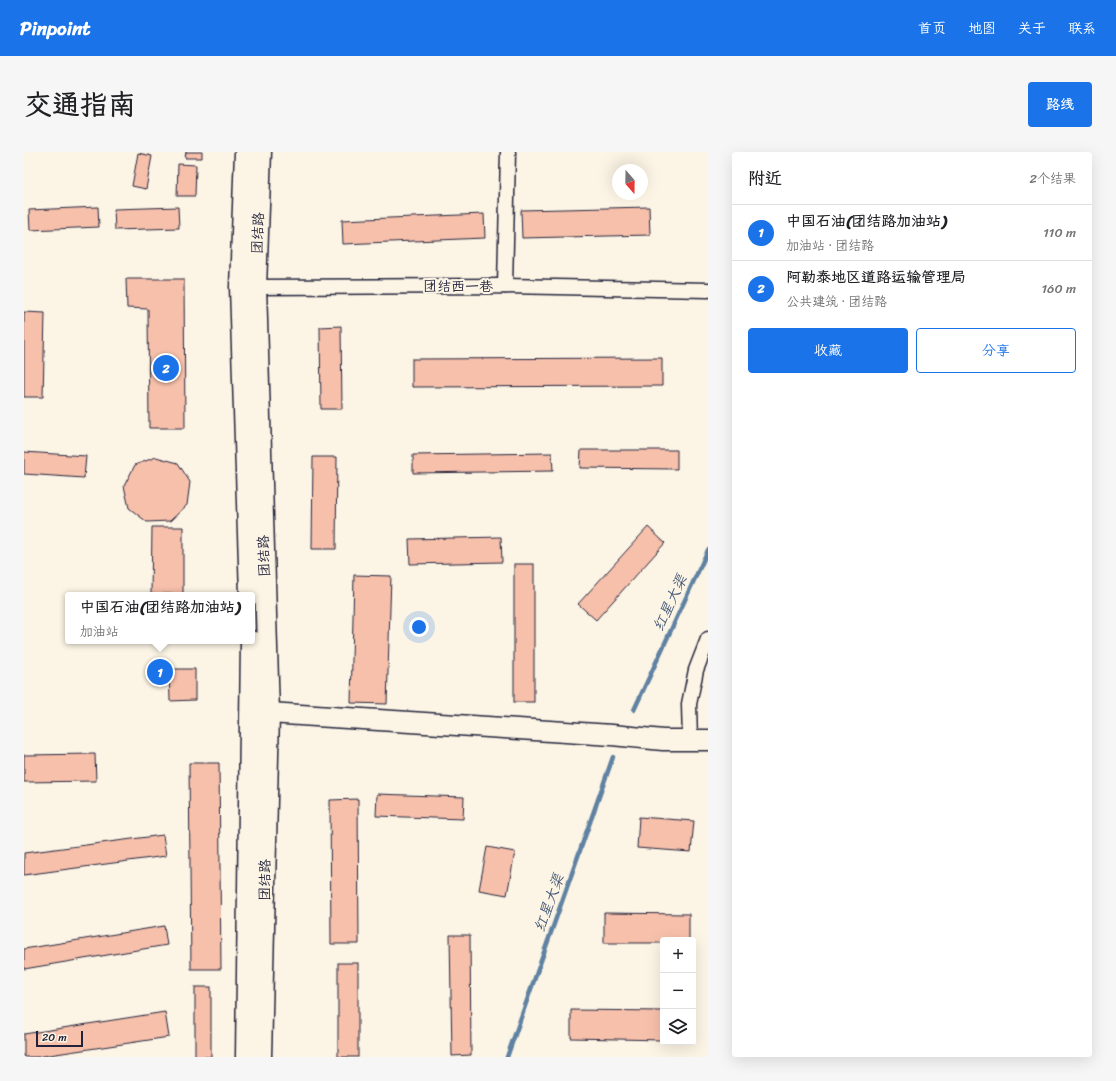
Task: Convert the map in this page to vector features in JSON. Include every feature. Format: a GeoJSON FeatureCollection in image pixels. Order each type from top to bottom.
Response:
{"type":"FeatureCollection","features":[{"type":"Feature","properties":{"kind":"main road","name":"团结路"},"geometry":{"type":"LineString","coordinates":[[245,152],[260,713],[261,1057]]}},
{"type":"Feature","properties":{"kind":"main road","name":"团结路"},"geometry":{"type":"LineString","coordinates":[[250,592],[248,287],[262,152]]}},
{"type":"Feature","properties":{"kind":"main road","name":"团结路"},"geometry":{"type":"LineString","coordinates":[[246,1057],[260,713],[251,644]]}},
{"type":"Feature","properties":{"kind":"main road"},"geometry":{"type":"LineString","coordinates":[[260,713],[664,740],[699,740]]}},
{"type":"Feature","properties":{"kind":"street"},"geometry":{"type":"LineString","coordinates":[[505,286],[508,152]]}},
{"type":"Feature","properties":{"kind":"street","name":"团结西一巷"},"geometry":{"type":"LineString","coordinates":[[248,287],[505,286],[708,290]]}},
{"type":"Feature","properties":{"kind":"street"},"geometry":{"type":"LineString","coordinates":[[699,740],[689,704],[696,670],[708,639]]}},
{"type":"Feature","properties":{"kind":"building"},"geometry":{"type":"Polygon","coordinates":[[[186,152],[202,152],[202,158],[185,158],[186,152]]]}},
{"type":"Feature","properties":{"kind":"building"},"geometry":{"type":"Polygon","coordinates":[[[138,153],[152,156],[146,189],[132,186],[138,153]]]}},
{"type":"Feature","properties":{"kind":"building"},"geometry":{"type":"Polygon","coordinates":[[[178,164],[196,165],[195,196],[177,196],[178,164]]]}},
{"type":"Feature","properties":{"kind":"building"},"geometry":{"type":"Polygon","coordinates":[[[98,207],[99,227],[30,230],[29,210],[98,207]]]}},
{"type":"Feature","properties":{"kind":"building"},"geometry":{"type":"Polygon","coordinates":[[[178,207],[179,228],[115,230],[114,209],[178,207]]]}},
{"type":"Feature","properties":{"kind":"building"},"geometry":{"type":"Polygon","coordinates":[[[649,207],[650,235],[522,238],[521,210],[649,207]]]}},
{"type":"Feature","properties":{"kind":"building"},"geometry":{"type":"Polygon","coordinates":[[[484,214],[485,238],[343,244],[342,220],[484,214]]]}},
{"type":"Feature","properties":{"kind":"building"},"geometry":{"type":"Polygon","coordinates":[[[126,279],[184,279],[185,428],[149,428],[148,309],[127,308],[126,279]]]}},
{"type":"Feature","properties":{"kind":"building"},"geometry":{"type":"Polygon","coordinates":[[[24,312],[45,313],[43,397],[24,397],[24,312]]]}},
{"type":"Feature","properties":{"kind":"building"},"geometry":{"type":"Polygon","coordinates":[[[341,326],[342,409],[321,409],[320,327],[341,326]]]}},
{"type":"Feature","properties":{"kind":"building"},"geometry":{"type":"Polygon","coordinates":[[[662,358],[662,386],[412,387],[412,359],[662,358]]]}},
{"type":"Feature","properties":{"kind":"building"},"geometry":{"type":"Polygon","coordinates":[[[581,450],[677,450],[677,469],[580,468],[581,450]]]}},
{"type":"Feature","properties":{"kind":"building"},"geometry":{"type":"Polygon","coordinates":[[[24,452],[86,456],[84,478],[24,474],[24,452]]]}},
{"type":"Feature","properties":{"kind":"building"},"geometry":{"type":"Polygon","coordinates":[[[552,453],[553,471],[413,473],[413,455],[552,453]]]}},
{"type":"Feature","properties":{"kind":"building"},"geometry":{"type":"Polygon","coordinates":[[[156,457],[178,463],[190,482],[187,505],[170,521],[147,522],[129,508],[124,486],[135,465],[156,457]]]}},
{"type":"Feature","properties":{"kind":"building"},"geometry":{"type":"Polygon","coordinates":[[[313,457],[337,457],[336,549],[312,549],[313,457]]]}},
{"type":"Feature","properties":{"kind":"building"},"geometry":{"type":"Polygon","coordinates":[[[152,527],[183,527],[183,592],[151,592],[152,527]]]}},
{"type":"Feature","properties":{"kind":"building"},"geometry":{"type":"Polygon","coordinates":[[[648,527],[665,543],[596,620],[578,604],[648,527]]]}},
{"type":"Feature","properties":{"kind":"building"},"geometry":{"type":"Polygon","coordinates":[[[501,537],[502,562],[410,564],[409,539],[501,537]]]}},
{"type":"Feature","properties":{"kind":"building"},"geometry":{"type":"Polygon","coordinates":[[[514,564],[534,564],[534,702],[514,702],[514,564]]]}},
{"type":"Feature","properties":{"kind":"building"},"geometry":{"type":"Polygon","coordinates":[[[354,575],[391,576],[387,704],[351,703],[354,575]]]}},
{"type":"Feature","properties":{"kind":"building"},"geometry":{"type":"Polygon","coordinates":[[[169,669],[195,669],[195,700],[170,701],[169,669]]]}},
{"type":"Feature","properties":{"kind":"building"},"geometry":{"type":"Polygon","coordinates":[[[95,754],[96,781],[24,782],[24,755],[95,754]]]}},
{"type":"Feature","properties":{"kind":"building"},"geometry":{"type":"Polygon","coordinates":[[[189,763],[219,763],[221,969],[191,969],[189,763]]]}},
{"type":"Feature","properties":{"kind":"building"},"geometry":{"type":"Polygon","coordinates":[[[377,794],[464,797],[463,819],[376,816],[377,794]]]}},
{"type":"Feature","properties":{"kind":"building"},"geometry":{"type":"Polygon","coordinates":[[[358,799],[359,944],[331,944],[330,800],[358,799]]]}},
{"type":"Feature","properties":{"kind":"building"},"geometry":{"type":"Polygon","coordinates":[[[639,817],[694,821],[691,852],[637,848],[639,817]]]}},
{"type":"Feature","properties":{"kind":"building"},"geometry":{"type":"Polygon","coordinates":[[[163,835],[166,856],[24,875],[24,853],[163,835]]]}},
{"type":"Feature","properties":{"kind":"building"},"geometry":{"type":"Polygon","coordinates":[[[487,847],[515,852],[507,895],[479,890],[487,847]]]}},
{"type":"Feature","properties":{"kind":"building"},"geometry":{"type":"Polygon","coordinates":[[[604,913],[689,914],[689,937],[660,937],[660,943],[604,943],[604,913]]]}},
{"type":"Feature","properties":{"kind":"building"},"geometry":{"type":"Polygon","coordinates":[[[164,926],[167,945],[24,969],[24,949],[164,926]]]}},
{"type":"Feature","properties":{"kind":"building"},"geometry":{"type":"Polygon","coordinates":[[[450,935],[470,935],[471,1055],[452,1056],[450,935]]]}},
{"type":"Feature","properties":{"kind":"building"},"geometry":{"type":"Polygon","coordinates":[[[338,963],[358,963],[358,1057],[338,1057],[338,963]]]}},
{"type":"Feature","properties":{"kind":"building"},"geometry":{"type":"Polygon","coordinates":[[[195,987],[211,987],[211,1057],[195,1057],[195,987]]]}},
{"type":"Feature","properties":{"kind":"building"},"geometry":{"type":"Polygon","coordinates":[[[571,1010],[660,1011],[660,1040],[571,1038],[571,1010]]]}},
{"type":"Feature","properties":{"kind":"building"},"geometry":{"type":"Polygon","coordinates":[[[165,1012],[169,1037],[36,1057],[24,1057],[24,1034],[165,1012]]]}},
{"type":"Feature","properties":{"kind":"waterway","name":"红星大渠"},"geometry":{"type":"LineString","coordinates":[[634,710],[708,550]]}},
{"type":"Feature","properties":{"kind":"waterway","name":"红星大渠"},"geometry":{"type":"LineString","coordinates":[[507,1057],[613,757]]}},
{"type":"Feature","properties":{"kind":"place","name":"阿勒泰地区道路运输管理局"},"geometry":{"type":"Point","coordinates":[166,368]}},
{"type":"Feature","properties":{"kind":"place","name":"中国石油(团结路加油站)"},"geometry":{"type":"Point","coordinates":[160,672]}}]}
